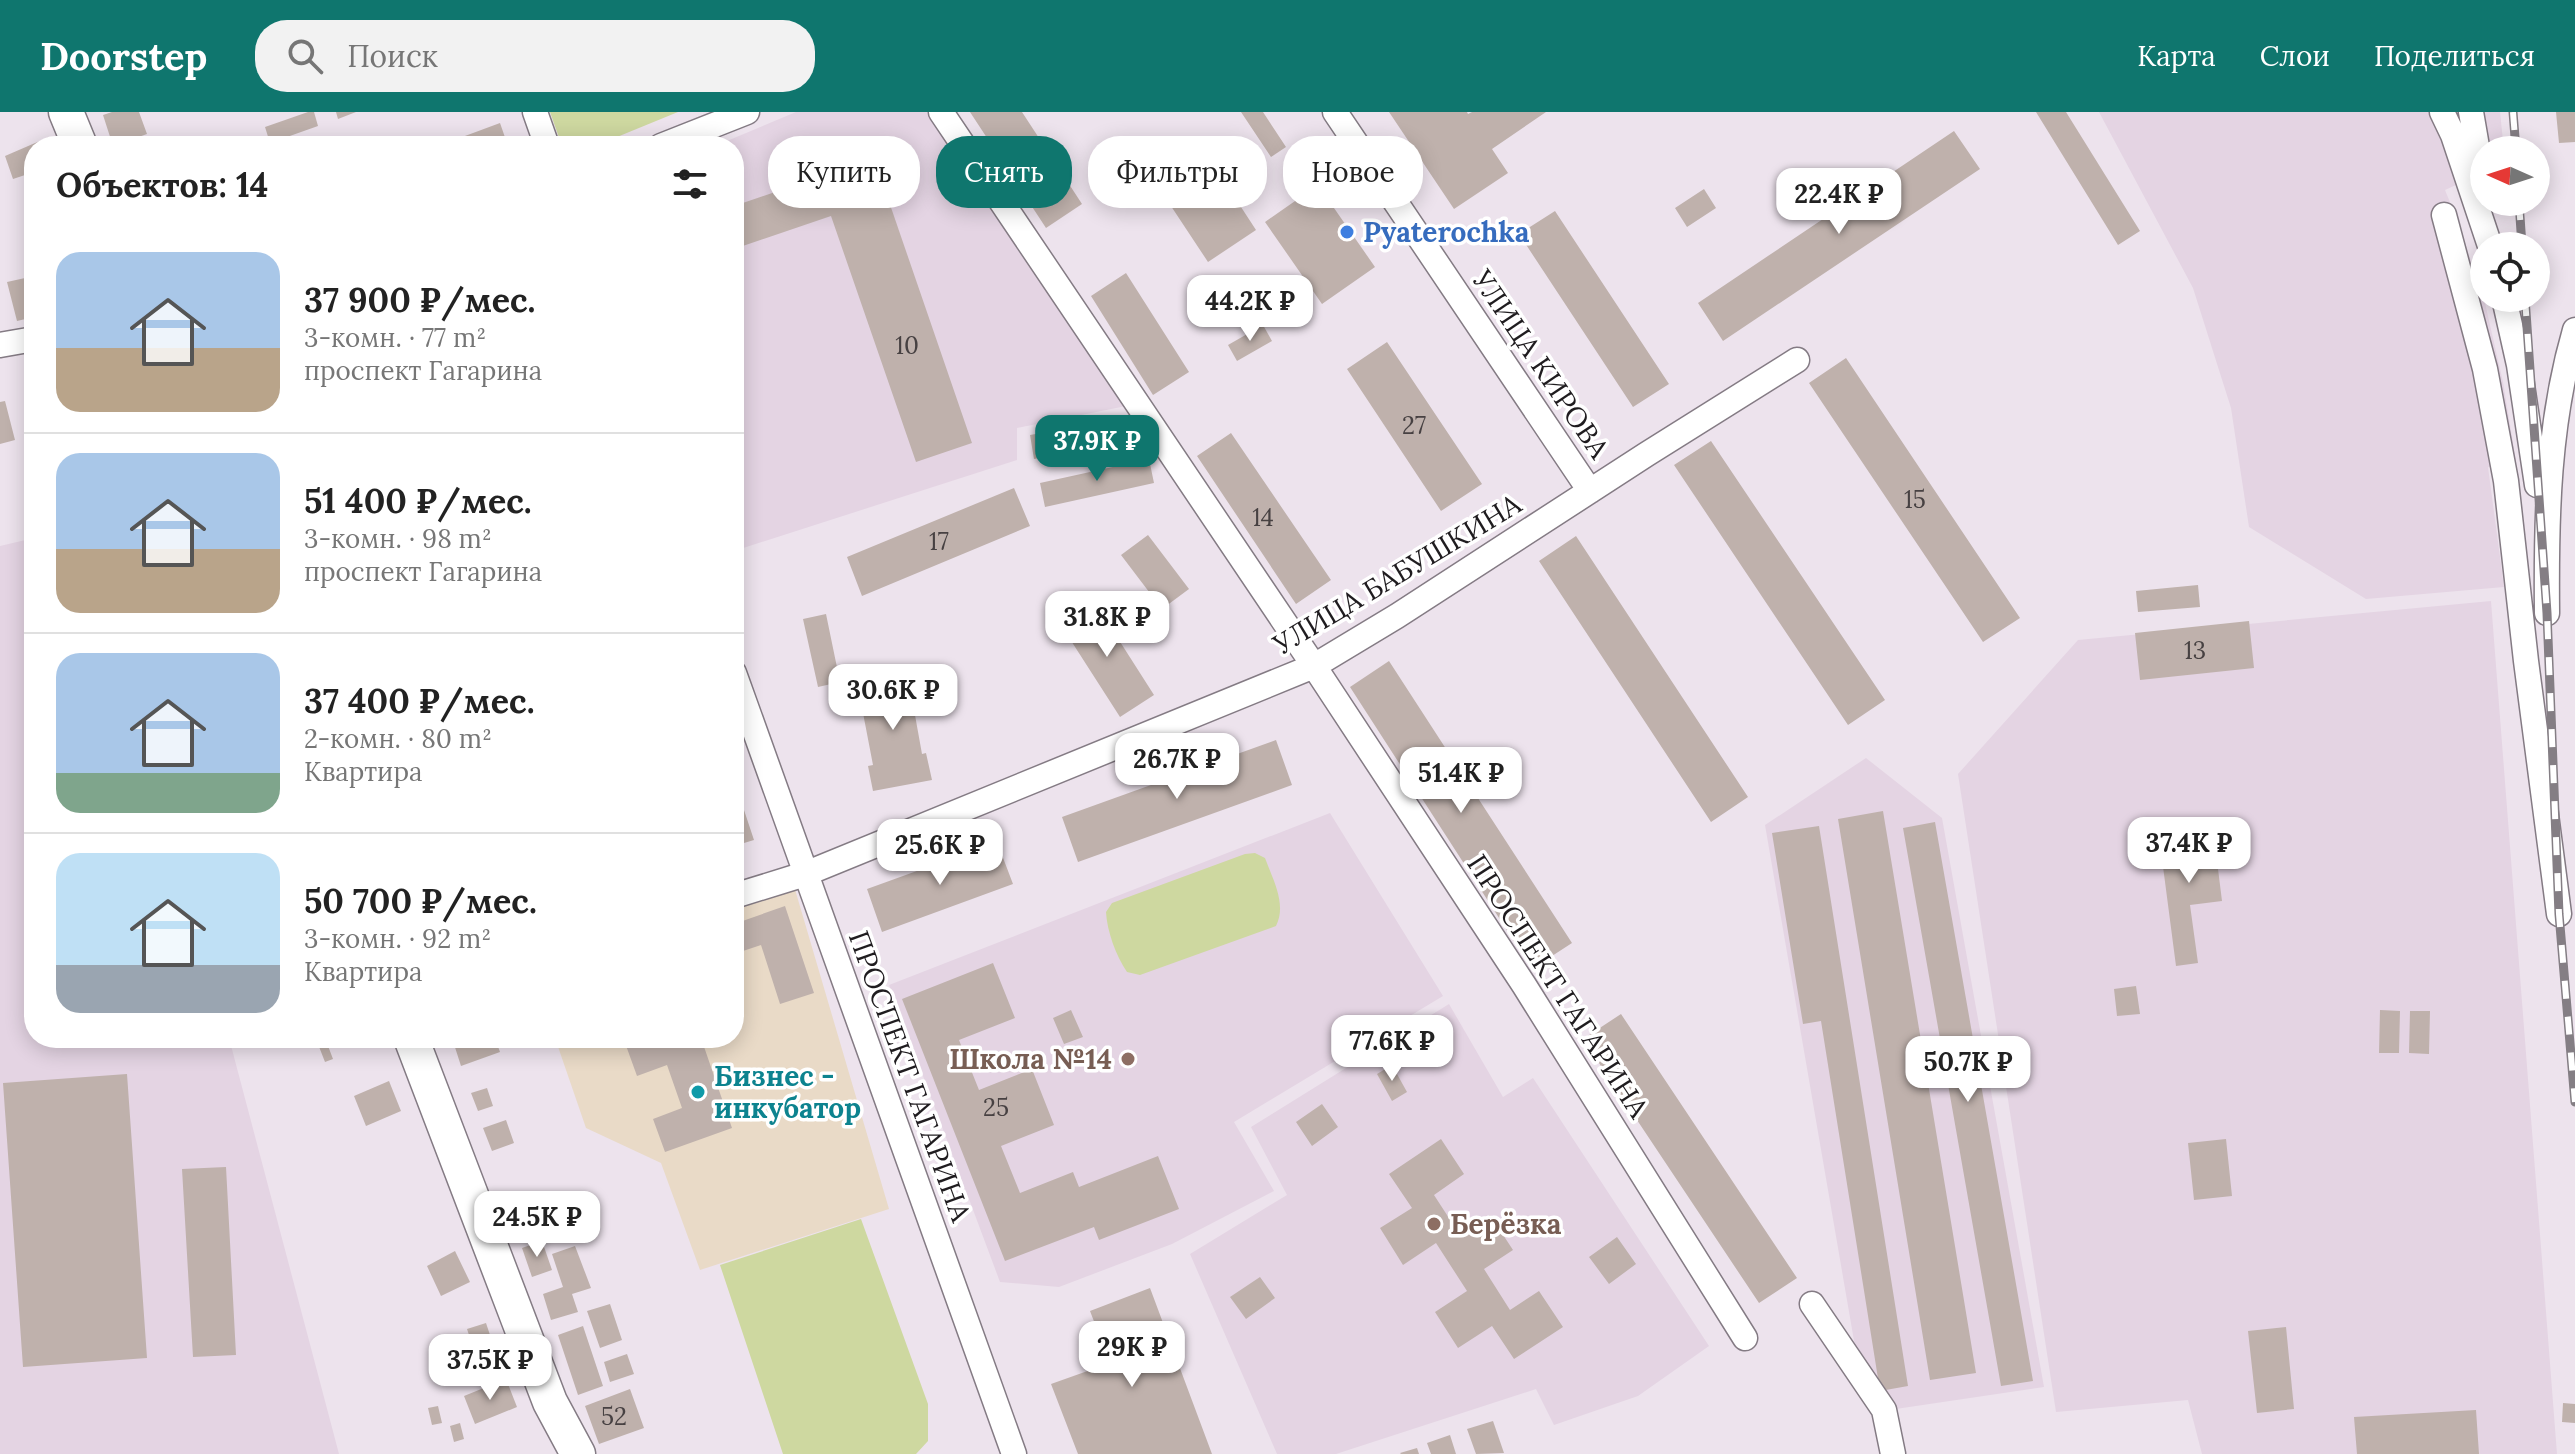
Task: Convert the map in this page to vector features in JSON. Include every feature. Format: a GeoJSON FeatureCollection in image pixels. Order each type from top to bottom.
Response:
{"type":"FeatureCollection","features":[{"type":"Feature","properties":{"kind":"street"},"geometry":{"type":"LineString","coordinates":[[66,112],[76,136]]}},
{"type":"Feature","properties":{"kind":"street"},"geometry":{"type":"LineString","coordinates":[[535,112],[543,136]]}},
{"type":"Feature","properties":{"kind":"street"},"geometry":{"type":"LineString","coordinates":[[686,136],[747,112]]}},
{"type":"Feature","properties":{"kind":"street","name":"ПРОСПЕКТ ГАГАРИНА"},"geometry":{"type":"LineString","coordinates":[[941,112],[1314,666],[1524,985],[1745,1338]]}},
{"type":"Feature","properties":{"kind":"street","name":"УЛИЦА КИРОВА"},"geometry":{"type":"LineString","coordinates":[[1335,112],[1590,491]]}},
{"type":"Feature","properties":{"kind":"street"},"geometry":{"type":"LineString","coordinates":[[2442,112],[2488,232]]}},
{"type":"Feature","properties":{"kind":"street"},"geometry":{"type":"LineString","coordinates":[[2471,112],[2475,136]]}},
{"type":"Feature","properties":{"kind":"street"},"geometry":{"type":"LineString","coordinates":[[2444,215],[2485,369],[2506,481],[2559,914]]}},
{"type":"Feature","properties":{"kind":"street"},"geometry":{"type":"LineString","coordinates":[[2508,312],[2537,485]]}},
{"type":"Feature","properties":{"kind":"street"},"geometry":{"type":"LineString","coordinates":[[2547,613],[2546,527],[2551,443],[2556,404],[2575,330]]}},
{"type":"Feature","properties":{"kind":"street"},"geometry":{"type":"LineString","coordinates":[[0,345],[24,341]]}},
{"type":"Feature","properties":{"kind":"street","name":"УЛИЦА БАБУШКИНА"},"geometry":{"type":"LineString","coordinates":[[744,893],[805,874],[1314,666],[1797,360]]}},
{"type":"Feature","properties":{"kind":"street","name":"ПРОСПЕКТ ГАГАРИНА"},"geometry":{"type":"LineString","coordinates":[[744,701],[1014,1454]]}},
{"type":"Feature","properties":{"kind":"street"},"geometry":{"type":"LineString","coordinates":[[415,1048],[550,1402],[578,1454]]}},
{"type":"Feature","properties":{"kind":"street"},"geometry":{"type":"LineString","coordinates":[[1812,1304],[1884,1410],[1893,1454]]}},
{"type":"Feature","properties":{"kind":"shaded area"},"geometry":{"type":"Polygon","coordinates":[[[796,112],[927,112],[943,136],[936,136],[936,208],[992,208],[1126,406],[1017,428],[1017,460],[744,548],[744,136],[739,136],[796,112]]]}},
{"type":"Feature","properties":{"kind":"shaded area"},"geometry":{"type":"Polygon","coordinates":[[[2099,112],[2500,112],[2503,136],[2470,136],[2470,177],[2445,190],[2470,258],[2470,312],[2487,312],[2516,461],[2488,467],[2504,587],[2366,599],[2249,527],[2231,408],[2193,288],[2099,112]]]}},
{"type":"Feature","properties":{"kind":"shaded area"},"geometry":{"type":"Polygon","coordinates":[[[24,540],[24,1048],[232,1048],[339,1454],[0,1454],[0,546],[24,540]]]}},
{"type":"Feature","properties":{"kind":"shaded area"},"geometry":{"type":"Polygon","coordinates":[[[2491,601],[2557,1454],[2202,1454],[2188,1400],[2056,1412],[1958,774],[2078,640],[2491,601]]]}},
{"type":"Feature","properties":{"kind":"shaded area"},"geometry":{"type":"Polygon","coordinates":[[[1866,758],[1942,818],[2044,1387],[1889,1410],[1857,1358],[1765,825],[1866,758]]]}},
{"type":"Feature","properties":{"kind":"shaded area","name":"Школа №14"},"geometry":{"type":"Polygon","coordinates":[[[1330,813],[1443,996],[1234,1122],[1274,1191],[1172,1244],[1059,1287],[1000,1282],[889,985],[1330,813]]]}},
{"type":"Feature","properties":{"kind":"shaded area"},"geometry":{"type":"Polygon","coordinates":[[[794,886],[889,1209],[700,1270],[661,1163],[586,1128],[558,1048],[744,1048],[744,903],[794,886]]]}},
{"type":"Feature","properties":{"kind":"shaded area","name":"Берёзка"},"geometry":{"type":"Polygon","coordinates":[[[1449,1004],[1503,1097],[1533,1078],[1709,1346],[1638,1396],[1554,1425],[1536,1389],[1336,1454],[1277,1454],[1190,1254],[1287,1195],[1251,1127],[1449,1004]]]}},
{"type":"Feature","properties":{"kind":"green space"},"geometry":{"type":"Polygon","coordinates":[[[550,112],[678,112],[619,136],[558,136],[550,112]]]}},
{"type":"Feature","properties":{"kind":"green space"},"geometry":{"type":"Polygon","coordinates":[[[1255,853],[1265,858],[1278,892],[1280,909],[1276,926],[1140,975],[1127,972],[1108,927],[1106,912],[1112,903],[1255,853]]]}},
{"type":"Feature","properties":{"kind":"green space"},"geometry":{"type":"Polygon","coordinates":[[[861,1219],[928,1404],[928,1441],[916,1454],[783,1454],[720,1265],[861,1219]]]}},
{"type":"Feature","properties":{"kind":"building"},"geometry":{"type":"Polygon","coordinates":[[[139,112],[147,134],[110,136],[103,115],[139,112]]]}},
{"type":"Feature","properties":{"kind":"building"},"geometry":{"type":"Polygon","coordinates":[[[308,112],[314,112],[318,126],[290,136],[268,136],[265,127],[308,112]]]}},
{"type":"Feature","properties":{"kind":"building"},"geometry":{"type":"Polygon","coordinates":[[[336,112],[356,112],[338,119],[336,112]]]}},
{"type":"Feature","properties":{"kind":"building"},"geometry":{"type":"Polygon","coordinates":[[[970,112],[1022,112],[1038,136],[986,136],[970,112]]]}},
{"type":"Feature","properties":{"kind":"building"},"geometry":{"type":"Polygon","coordinates":[[[1241,112],[1263,112],[1283,142],[1283,149],[1271,157],[1267,151],[1267,136],[1257,136],[1241,112]]]}},
{"type":"Feature","properties":{"kind":"building"},"geometry":{"type":"Polygon","coordinates":[[[1389,112],[1546,112],[1492,149],[1508,173],[1454,209],[1423,163],[1423,136],[1405,136],[1389,112]]]}},
{"type":"Feature","properties":{"kind":"building"},"geometry":{"type":"Polygon","coordinates":[[[2036,112],[2066,112],[2140,231],[2118,245],[2036,112]]]}},
{"type":"Feature","properties":{"kind":"building"},"geometry":{"type":"Polygon","coordinates":[[[2556,112],[2575,112],[2575,142],[2559,143],[2556,112]]]}},
{"type":"Feature","properties":{"kind":"building"},"geometry":{"type":"Polygon","coordinates":[[[500,123],[505,136],[465,136],[500,123]]]}},
{"type":"Feature","properties":{"kind":"building"},"geometry":{"type":"Polygon","coordinates":[[[1954,131],[1980,169],[1723,341],[1698,303],[1954,131]]]}},
{"type":"Feature","properties":{"kind":"building"},"geometry":{"type":"Polygon","coordinates":[[[24,148],[24,175],[13,179],[5,156],[24,148]]]}},
{"type":"Feature","properties":{"kind":"building"},"geometry":{"type":"Polygon","coordinates":[[[1072,189],[1082,204],[1046,228],[1033,208],[1072,208],[1072,189]]]}},
{"type":"Feature","properties":{"kind":"building"},"geometry":{"type":"Polygon","coordinates":[[[1704,189],[1716,208],[1687,227],[1675,208],[1704,189]]]}},
{"type":"Feature","properties":{"kind":"building"},"geometry":{"type":"Polygon","coordinates":[[[768,194],[768,208],[891,208],[972,443],[916,462],[831,216],[744,246],[744,203],[768,194]]]}},
{"type":"Feature","properties":{"kind":"building"},"geometry":{"type":"Polygon","coordinates":[[[1172,208],[1242,208],[1256,230],[1208,262],[1172,208]]]}},
{"type":"Feature","properties":{"kind":"building"},"geometry":{"type":"Polygon","coordinates":[[[1285,208],[1334,208],[1375,267],[1322,304],[1265,222],[1285,208]]]}},
{"type":"Feature","properties":{"kind":"building"},"geometry":{"type":"Polygon","coordinates":[[[1555,211],[1669,384],[1633,407],[1519,234],[1555,211]]]}},
{"type":"Feature","properties":{"kind":"building"},"geometry":{"type":"Polygon","coordinates":[[[1126,273],[1189,372],[1153,395],[1091,296],[1126,273]]]}},
{"type":"Feature","properties":{"kind":"building"},"geometry":{"type":"Polygon","coordinates":[[[24,278],[24,319],[17,321],[7,282],[24,278]]]}},
{"type":"Feature","properties":{"kind":"building"},"geometry":{"type":"Polygon","coordinates":[[[1263,325],[1272,341],[1237,361],[1228,345],[1263,325]]]}},
{"type":"Feature","properties":{"kind":"building"},"geometry":{"type":"Polygon","coordinates":[[[1387,342],[1482,484],[1441,511],[1347,369],[1387,342]]]}},
{"type":"Feature","properties":{"kind":"building"},"geometry":{"type":"Polygon","coordinates":[[[1846,358],[2020,618],[1983,642],[1809,383],[1846,358]]]}},
{"type":"Feature","properties":{"kind":"building"},"geometry":{"type":"Polygon","coordinates":[[[5,401],[15,440],[0,444],[0,402],[5,401]]]}},
{"type":"Feature","properties":{"kind":"building"},"geometry":{"type":"Polygon","coordinates":[[[1131,417],[1136,441],[1034,459],[1030,435],[1131,417]]]}},
{"type":"Feature","properties":{"kind":"building"},"geometry":{"type":"Polygon","coordinates":[[[1231,433],[1331,580],[1296,604],[1197,456],[1231,433]]]}},
{"type":"Feature","properties":{"kind":"building"},"geometry":{"type":"Polygon","coordinates":[[[1711,441],[1885,700],[1848,725],[1674,465],[1711,441]]]}},
{"type":"Feature","properties":{"kind":"building"},"geometry":{"type":"Polygon","coordinates":[[[1149,459],[1154,483],[1045,507],[1040,483],[1149,459]]]}},
{"type":"Feature","properties":{"kind":"building"},"geometry":{"type":"Polygon","coordinates":[[[1014,488],[1030,526],[862,596],[847,557],[1014,488]]]}},
{"type":"Feature","properties":{"kind":"building"},"geometry":{"type":"Polygon","coordinates":[[[1148,535],[1189,589],[1162,609],[1121,555],[1148,535]]]}},
{"type":"Feature","properties":{"kind":"building"},"geometry":{"type":"Polygon","coordinates":[[[1576,536],[1748,797],[1711,822],[1539,561],[1576,536]]]}},
{"type":"Feature","properties":{"kind":"building"},"geometry":{"type":"Polygon","coordinates":[[[2198,585],[2200,607],[2138,612],[2136,591],[2198,585]]]}},
{"type":"Feature","properties":{"kind":"building"},"geometry":{"type":"Polygon","coordinates":[[[1094,601],[1154,695],[1120,717],[1059,622],[1094,601]]]}},
{"type":"Feature","properties":{"kind":"building"},"geometry":{"type":"Polygon","coordinates":[[[826,614],[840,682],[818,687],[803,619],[826,614]]]}},
{"type":"Feature","properties":{"kind":"building"},"geometry":{"type":"Polygon","coordinates":[[[2249,621],[2254,668],[2140,680],[2135,633],[2249,621]]]}},
{"type":"Feature","properties":{"kind":"building"},"geometry":{"type":"Polygon","coordinates":[[[1389,661],[1572,943],[1532,969],[1350,687],[1389,661]]]}},
{"type":"Feature","properties":{"kind":"building"},"geometry":{"type":"Polygon","coordinates":[[[913,674],[919,703],[913,704],[922,754],[926,753],[932,780],[873,791],[868,766],[873,765],[863,713],[858,714],[853,685],[913,674]]]}},
{"type":"Feature","properties":{"kind":"building"},"geometry":{"type":"Polygon","coordinates":[[[1276,740],[1292,785],[1078,862],[1062,817],[1276,740]]]}},
{"type":"Feature","properties":{"kind":"building"},"geometry":{"type":"Polygon","coordinates":[[[744,810],[754,840],[744,843],[744,810]]]}},
{"type":"Feature","properties":{"kind":"building"},"geometry":{"type":"Polygon","coordinates":[[[1883,811],[1976,1373],[1930,1380],[1838,819],[1883,811]]]}},
{"type":"Feature","properties":{"kind":"building"},"geometry":{"type":"Polygon","coordinates":[[[1935,822],[2033,1381],[2001,1386],[1903,828],[1935,822]]]}},
{"type":"Feature","properties":{"kind":"building"},"geometry":{"type":"Polygon","coordinates":[[[1819,826],[1908,1386],[1880,1391],[1821,1021],[1803,1024],[1772,833],[1819,826]]]}},
{"type":"Feature","properties":{"kind":"building"},"geometry":{"type":"Polygon","coordinates":[[[2213,829],[2222,901],[2190,905],[2198,963],[2176,966],[2159,836],[2213,829]]]}},
{"type":"Feature","properties":{"kind":"building"},"geometry":{"type":"Polygon","coordinates":[[[997,842],[1013,884],[882,932],[867,889],[997,842]]]}},
{"type":"Feature","properties":{"kind":"building"},"geometry":{"type":"Polygon","coordinates":[[[785,906],[814,993],[780,1004],[761,945],[744,951],[744,920],[785,906]]]}},
{"type":"Feature","properties":{"kind":"building","name":"Школа №14"},"geometry":{"type":"Polygon","coordinates":[[[993,963],[1015,1018],[959,1040],[979,1090],[1032,1069],[1054,1125],[1001,1146],[1020,1193],[1073,1172],[1079,1187],[1158,1156],[1179,1209],[1099,1240],[1094,1227],[1005,1261],[902,999],[993,963]]]}},
{"type":"Feature","properties":{"kind":"building"},"geometry":{"type":"Polygon","coordinates":[[[2136,986],[2140,1014],[2117,1016],[2114,989],[2136,986]]]}},
{"type":"Feature","properties":{"kind":"building"},"geometry":{"type":"Polygon","coordinates":[[[1071,1010],[1083,1037],[1064,1044],[1053,1018],[1071,1010]]]}},
{"type":"Feature","properties":{"kind":"building"},"geometry":{"type":"Polygon","coordinates":[[[2380,1010],[2400,1011],[2399,1053],[2379,1053],[2380,1010]]]}},
{"type":"Feature","properties":{"kind":"building"},"geometry":{"type":"Polygon","coordinates":[[[2410,1011],[2430,1011],[2429,1054],[2409,1053],[2410,1011]]]}},
{"type":"Feature","properties":{"kind":"building"},"geometry":{"type":"Polygon","coordinates":[[[1621,1014],[1797,1278],[1759,1303],[1583,1039],[1621,1014]]]}},
{"type":"Feature","properties":{"kind":"building"},"geometry":{"type":"Polygon","coordinates":[[[320,1048],[329,1048],[333,1059],[325,1062],[320,1048]]]}},
{"type":"Feature","properties":{"kind":"building"},"geometry":{"type":"Polygon","coordinates":[[[455,1048],[499,1048],[500,1052],[461,1066],[455,1048]]]}},
{"type":"Feature","properties":{"kind":"building","name":"Бизнес - инкубатор"},"geometry":{"type":"Polygon","coordinates":[[[627,1048],[704,1048],[732,1128],[665,1152],[653,1119],[682,1108],[667,1065],[637,1076],[627,1048]]]}},
{"type":"Feature","properties":{"kind":"building"},"geometry":{"type":"Polygon","coordinates":[[[1392,1065],[1407,1092],[1392,1101],[1377,1074],[1392,1065]]]}},
{"type":"Feature","properties":{"kind":"building"},"geometry":{"type":"Polygon","coordinates":[[[127,1074],[147,1358],[23,1367],[3,1083],[127,1074]]]}},
{"type":"Feature","properties":{"kind":"building"},"geometry":{"type":"Polygon","coordinates":[[[389,1081],[401,1111],[366,1126],[354,1096],[389,1081]]]}},
{"type":"Feature","properties":{"kind":"building"},"geometry":{"type":"Polygon","coordinates":[[[487,1088],[493,1106],[478,1111],[471,1093],[487,1088]]]}},
{"type":"Feature","properties":{"kind":"building"},"geometry":{"type":"Polygon","coordinates":[[[1322,1104],[1338,1127],[1312,1146],[1296,1122],[1322,1104]]]}},
{"type":"Feature","properties":{"kind":"building"},"geometry":{"type":"Polygon","coordinates":[[[506,1120],[514,1143],[492,1151],[483,1128],[506,1120]]]}},
{"type":"Feature","properties":{"kind":"building","name":"Берёзка"},"geometry":{"type":"Polygon","coordinates":[[[1441,1139],[1464,1174],[1434,1195],[1460,1235],[1490,1215],[1513,1250],[1484,1269],[1510,1310],[1539,1291],[1563,1327],[1514,1359],[1492,1326],[1458,1348],[1435,1312],[1467,1291],[1436,1243],[1403,1265],[1380,1228],[1412,1208],[1389,1174],[1441,1139]]]}},
{"type":"Feature","properties":{"kind":"building"},"geometry":{"type":"Polygon","coordinates":[[[2226,1139],[2232,1196],[2194,1200],[2188,1143],[2226,1139]]]}},
{"type":"Feature","properties":{"kind":"building"},"geometry":{"type":"Polygon","coordinates":[[[226,1167],[236,1355],[193,1357],[182,1169],[226,1167]]]}},
{"type":"Feature","properties":{"kind":"building"},"geometry":{"type":"Polygon","coordinates":[[[574,1208],[582,1231],[570,1234],[563,1212],[574,1208]]]}},
{"type":"Feature","properties":{"kind":"building"},"geometry":{"type":"Polygon","coordinates":[[[544,1218],[548,1229],[520,1239],[516,1228],[544,1218]]]}},
{"type":"Feature","properties":{"kind":"building"},"geometry":{"type":"Polygon","coordinates":[[[1617,1237],[1636,1264],[1609,1284],[1589,1257],[1617,1237]]]}},
{"type":"Feature","properties":{"kind":"building"},"geometry":{"type":"Polygon","coordinates":[[[542,1241],[552,1270],[532,1277],[522,1248],[542,1241]]]}},
{"type":"Feature","properties":{"kind":"building"},"geometry":{"type":"Polygon","coordinates":[[[575,1246],[591,1288],[572,1294],[578,1312],[551,1320],[543,1294],[563,1287],[552,1254],[575,1246]]]}},
{"type":"Feature","properties":{"kind":"building"},"geometry":{"type":"Polygon","coordinates":[[[455,1251],[470,1282],[441,1296],[427,1266],[455,1251]]]}},
{"type":"Feature","properties":{"kind":"building"},"geometry":{"type":"Polygon","coordinates":[[[1260,1277],[1275,1298],[1246,1319],[1230,1297],[1260,1277]]]}},
{"type":"Feature","properties":{"kind":"building"},"geometry":{"type":"Polygon","coordinates":[[[1150,1288],[1212,1454],[1078,1454],[1051,1384],[1110,1363],[1090,1311],[1150,1288]]]}},
{"type":"Feature","properties":{"kind":"building"},"geometry":{"type":"Polygon","coordinates":[[[610,1304],[622,1340],[600,1348],[587,1311],[610,1304]]]}},
{"type":"Feature","properties":{"kind":"building"},"geometry":{"type":"Polygon","coordinates":[[[486,1323],[491,1338],[472,1344],[467,1329],[486,1323]]]}},
{"type":"Feature","properties":{"kind":"building"},"geometry":{"type":"Polygon","coordinates":[[[583,1326],[603,1386],[578,1395],[558,1335],[583,1326]]]}},
{"type":"Feature","properties":{"kind":"building"},"geometry":{"type":"Polygon","coordinates":[[[2286,1327],[2294,1409],[2257,1413],[2248,1331],[2286,1327]]]}},
{"type":"Feature","properties":{"kind":"building"},"geometry":{"type":"Polygon","coordinates":[[[627,1354],[634,1374],[610,1382],[604,1362],[627,1354]]]}},
{"type":"Feature","properties":{"kind":"building"},"geometry":{"type":"Polygon","coordinates":[[[506,1379],[517,1407],[475,1424],[464,1396],[506,1379]]]}},
{"type":"Feature","properties":{"kind":"building"},"geometry":{"type":"Polygon","coordinates":[[[630,1389],[644,1428],[599,1444],[585,1406],[630,1389]]]}},
{"type":"Feature","properties":{"kind":"building"},"geometry":{"type":"Polygon","coordinates":[[[2563,1403],[2575,1404],[2575,1423],[2562,1422],[2563,1403]]]}},
{"type":"Feature","properties":{"kind":"building"},"geometry":{"type":"Polygon","coordinates":[[[438,1406],[442,1423],[432,1425],[428,1408],[438,1406]]]}},
{"type":"Feature","properties":{"kind":"building"},"geometry":{"type":"Polygon","coordinates":[[[2476,1410],[2479,1454],[2357,1454],[2354,1417],[2476,1410]]]}},
{"type":"Feature","properties":{"kind":"building"},"geometry":{"type":"Polygon","coordinates":[[[1493,1421],[1504,1453],[1476,1454],[1467,1429],[1493,1421]]]}},
{"type":"Feature","properties":{"kind":"building"},"geometry":{"type":"Polygon","coordinates":[[[460,1423],[464,1439],[454,1442],[450,1426],[460,1423]]]}},
{"type":"Feature","properties":{"kind":"building"},"geometry":{"type":"Polygon","coordinates":[[[1450,1435],[1456,1454],[1431,1454],[1427,1443],[1450,1435]]]}},
{"type":"Feature","properties":{"kind":"building"},"geometry":{"type":"Polygon","coordinates":[[[1417,1448],[1419,1454],[1400,1453],[1417,1448]]]}},
{"type":"Feature","properties":{"kind":"railway"},"geometry":{"type":"LineString","coordinates":[[2513,112],[2515,136]]}},
{"type":"Feature","properties":{"kind":"railway"},"geometry":{"type":"LineString","coordinates":[[2520,216],[2521,232]]}},
{"type":"Feature","properties":{"kind":"railway"},"geometry":{"type":"LineString","coordinates":[[2526,312],[2547,613],[2559,914],[2575,1102]]}},
{"type":"Feature","properties":{"kind":"place","name":"Pyaterochka"},"geometry":{"type":"Point","coordinates":[1347,232]}},
{"type":"Feature","properties":{"kind":"place","name":"Школа №14"},"geometry":{"type":"Point","coordinates":[1128,1059]}},
{"type":"Feature","properties":{"kind":"place","name":"Бизнес - инкубатор"},"geometry":{"type":"Point","coordinates":[698,1092]}},
{"type":"Feature","properties":{"kind":"place","name":"Берёзка"},"geometry":{"type":"Point","coordinates":[1434,1224]}}]}
